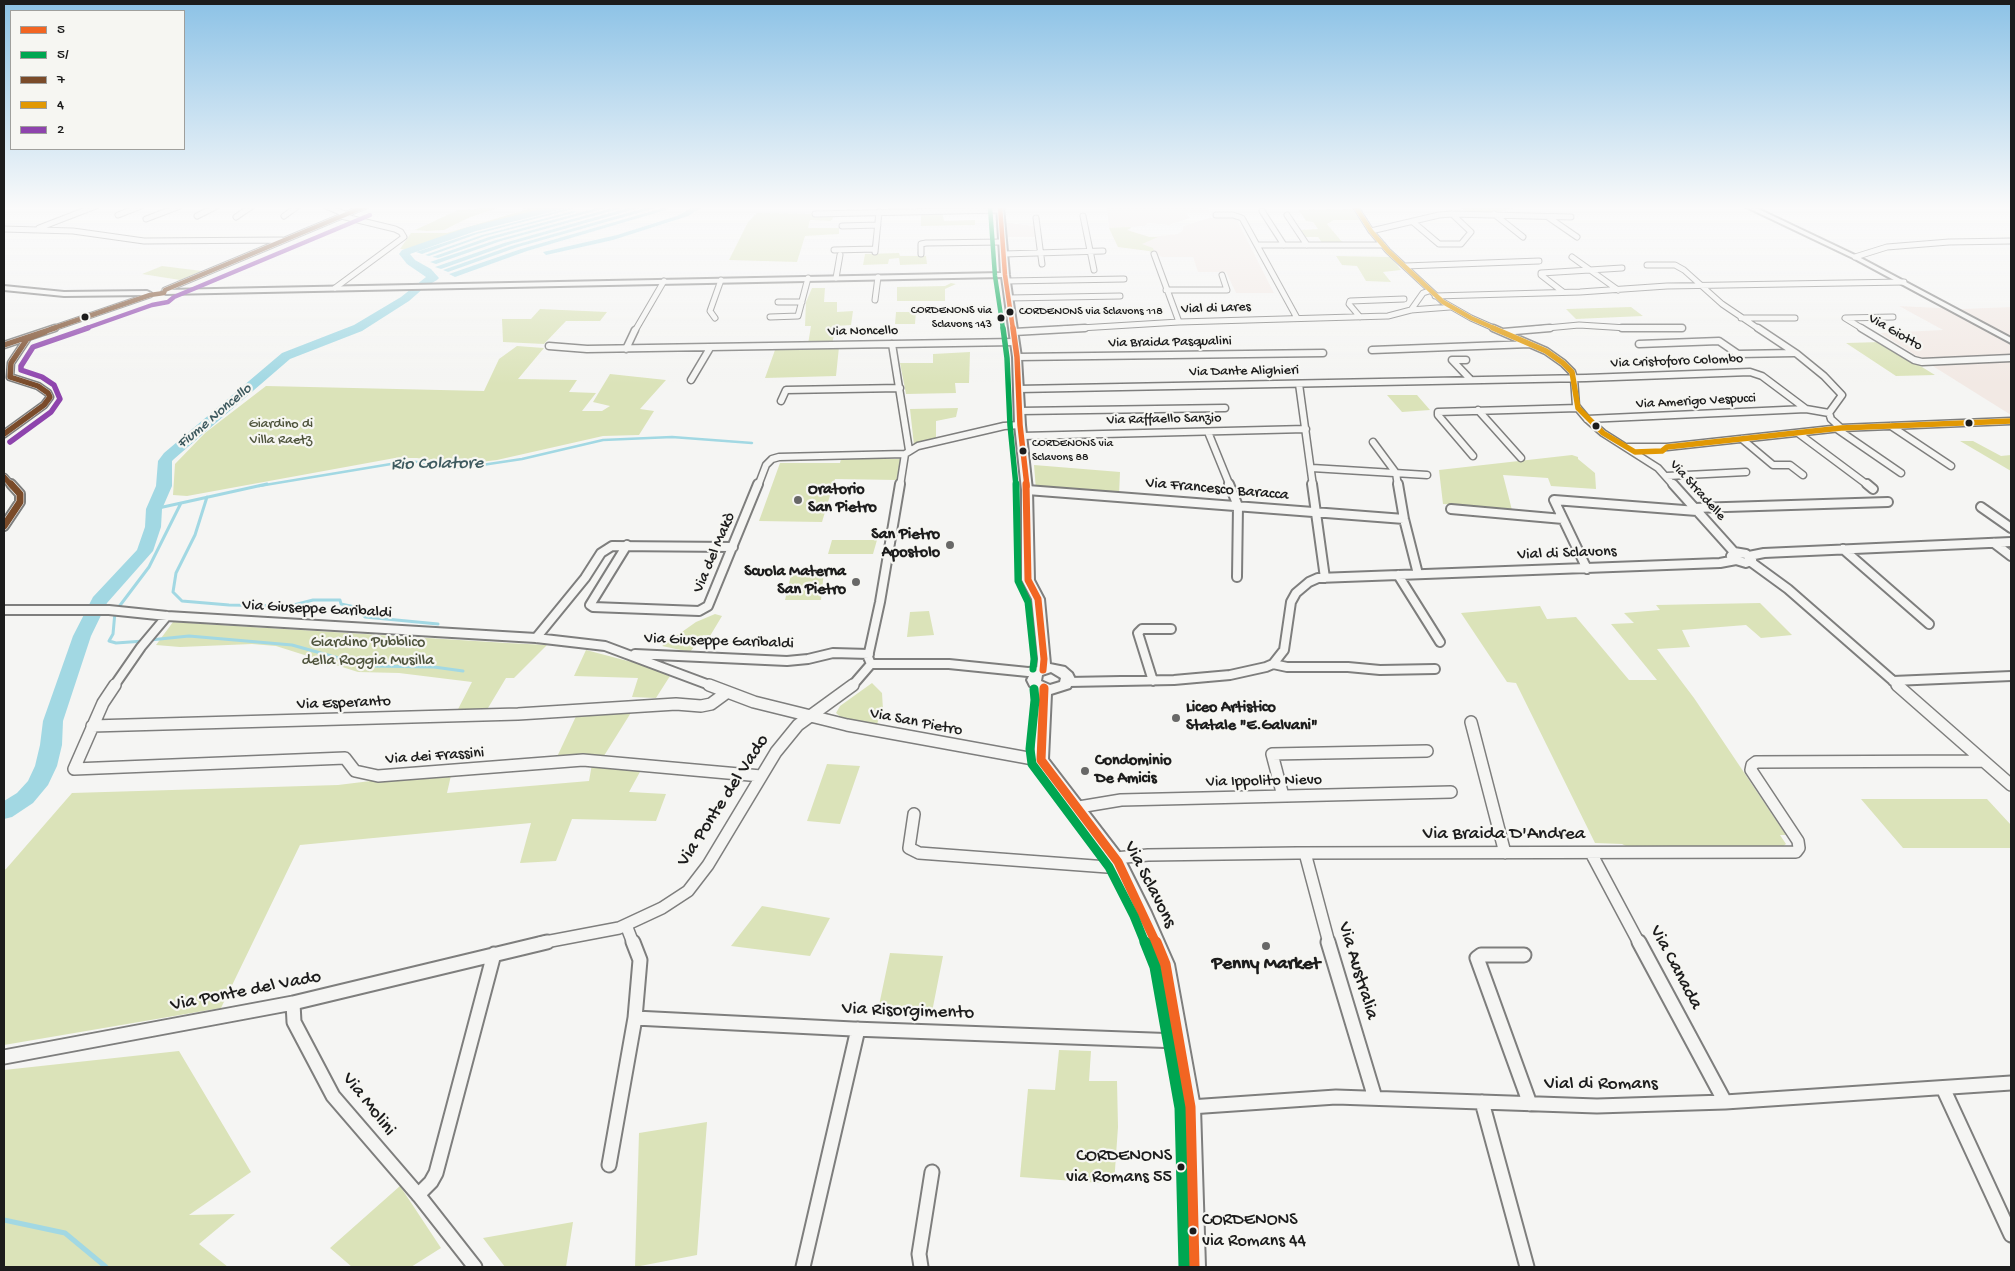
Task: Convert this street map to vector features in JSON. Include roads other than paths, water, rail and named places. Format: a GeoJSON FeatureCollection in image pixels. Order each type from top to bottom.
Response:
{"type":"FeatureCollection","features":[{"type":"Feature","properties":{"kind":"street"},"geometry":{"type":"LineString","coordinates":[[165,291],[224,265]]}},
{"type":"Feature","properties":{"kind":"street"},"geometry":{"type":"LineString","coordinates":[[335,288],[366,265]]}},
{"type":"Feature","properties":{"kind":"street"},"geometry":{"type":"LineString","coordinates":[[836,278],[838,265]]}},
{"type":"Feature","properties":{"kind":"street","name":"Via Sclavons"},"geometry":{"type":"LineString","coordinates":[[1005,265],[1017,357],[1020,425],[1027,490],[1028,580],[1038,600],[1045,667],[1034,676],[1034,680],[1035,683],[1048,692],[1040,745],[1041,760],[1079,808],[1118,863],[1143,912],[1164,964],[1190,1107],[1194,1267]]}},
{"type":"Feature","properties":{"kind":"street"},"geometry":{"type":"LineString","coordinates":[[1093,265],[1094,270]]}},
{"type":"Feature","properties":{"kind":"street"},"geometry":{"type":"LineString","coordinates":[[1158,265],[1179,322]]}},
{"type":"Feature","properties":{"kind":"street"},"geometry":{"type":"LineString","coordinates":[[1269,265],[1297,318]]}},
{"type":"Feature","properties":{"kind":"street"},"geometry":{"type":"LineString","coordinates":[[1406,267],[1444,265]]}},
{"type":"Feature","properties":{"kind":"street"},"geometry":{"type":"LineString","coordinates":[[1406,267],[1486,265]]}},
{"type":"Feature","properties":{"kind":"street"},"geometry":{"type":"LineString","coordinates":[[1584,265],[1618,290]]}},
{"type":"Feature","properties":{"kind":"street"},"geometry":{"type":"LineString","coordinates":[[1675,265],[1704,286],[1712,296],[1741,318],[1794,352],[1841,392],[1842,395],[1829,413],[1831,419],[1839,429],[1901,472]]}},
{"type":"Feature","properties":{"kind":"street"},"geometry":{"type":"LineString","coordinates":[[1871,265],[2011,341]]}},
{"type":"Feature","properties":{"kind":"street"},"geometry":{"type":"LineString","coordinates":[[1406,267],[1432,294],[1450,307],[1532,344],[1563,363],[1572,372],[1578,408],[1438,412],[1438,415],[1473,456]]}},
{"type":"Feature","properties":{"kind":"street"},"geometry":{"type":"LineString","coordinates":[[1563,292],[1541,275],[1541,273],[1622,268]]}},
{"type":"Feature","properties":{"kind":"street"},"geometry":{"type":"LineString","coordinates":[[1166,290],[1227,290],[1222,275]]}},
{"type":"Feature","properties":{"kind":"street"},"geometry":{"type":"LineString","coordinates":[[875,300],[878,277]]}},
{"type":"Feature","properties":{"kind":"street"},"geometry":{"type":"LineString","coordinates":[[4,288],[64,294],[148,294],[165,291],[808,278],[1124,280]]}},
{"type":"Feature","properties":{"kind":"street"},"geometry":{"type":"LineString","coordinates":[[770,317],[798,316],[808,278]]}},
{"type":"Feature","properties":{"kind":"street"},"geometry":{"type":"LineString","coordinates":[[715,318],[710,311],[721,280]]}},
{"type":"Feature","properties":{"kind":"street"},"geometry":{"type":"LineString","coordinates":[[626,349],[664,281]]}},
{"type":"Feature","properties":{"kind":"street"},"geometry":{"type":"LineString","coordinates":[[1411,310],[1423,293],[1563,292],[1704,286],[1904,282]]}},
{"type":"Feature","properties":{"kind":"street"},"geometry":{"type":"LineString","coordinates":[[4,346],[148,294]]}},
{"type":"Feature","properties":{"kind":"street"},"geometry":{"type":"LineString","coordinates":[[1009,298],[1120,296]]}},
{"type":"Feature","properties":{"kind":"street"},"geometry":{"type":"LineString","coordinates":[[1360,317],[1349,304],[1350,301],[1404,299]]}},
{"type":"Feature","properties":{"kind":"street"},"geometry":{"type":"LineString","coordinates":[[778,302],[802,302]]}},
{"type":"Feature","properties":{"kind":"street","name":"Vial di Lares"},"geometry":{"type":"LineString","coordinates":[[1015,337],[1179,322],[1398,315],[1411,310],[1450,307]]}},
{"type":"Feature","properties":{"kind":"street","name":"Via Giotto"},"geometry":{"type":"LineString","coordinates":[[1893,317],[1845,318],[1914,360],[1922,362],[2011,358]]}},
{"type":"Feature","properties":{"kind":"street"},"geometry":{"type":"LineString","coordinates":[[1741,318],[1795,318]]}},
{"type":"Feature","properties":{"kind":"street"},"geometry":{"type":"LineString","coordinates":[[1503,332],[1579,325],[1628,328],[1682,328]]}},
{"type":"Feature","properties":{"kind":"street","name":"Via Noncello"},"geometry":{"type":"LineString","coordinates":[[549,346],[575,349],[710,348],[892,344],[1015,337]]}},
{"type":"Feature","properties":{"kind":"street"},"geometry":{"type":"LineString","coordinates":[[4,434],[44,406],[50,397],[48,393],[38,386],[16,380],[10,376],[10,364],[27,339]]}},
{"type":"Feature","properties":{"kind":"street"},"geometry":{"type":"LineString","coordinates":[[1639,344],[1719,341],[1738,354],[1794,352]]}},
{"type":"Feature","properties":{"kind":"street"},"geometry":{"type":"LineString","coordinates":[[870,659],[907,452],[900,388],[892,344]]}},
{"type":"Feature","properties":{"kind":"street"},"geometry":{"type":"LineString","coordinates":[[1372,350],[1532,344]]}},
{"type":"Feature","properties":{"kind":"street"},"geometry":{"type":"LineString","coordinates":[[691,380],[710,348]]}},
{"type":"Feature","properties":{"kind":"street","name":"Via Braida Pasqualini"},"geometry":{"type":"LineString","coordinates":[[1017,357],[1323,353]]}},
{"type":"Feature","properties":{"kind":"street"},"geometry":{"type":"LineString","coordinates":[[1466,360],[1452,360],[1471,380]]}},
{"type":"Feature","properties":{"kind":"street","name":"Via Cristoforo Colombo"},"geometry":{"type":"LineString","coordinates":[[1574,378],[1755,372],[1806,409],[1829,413]]}},
{"type":"Feature","properties":{"kind":"street","name":"Via Dante Alighieri"},"geometry":{"type":"LineString","coordinates":[[1018,390],[1574,378]]}},
{"type":"Feature","properties":{"kind":"street"},"geometry":{"type":"LineString","coordinates":[[1299,384],[1312,468],[1315,512],[1325,578]]}},
{"type":"Feature","properties":{"kind":"street"},"geometry":{"type":"LineString","coordinates":[[781,401],[786,390],[900,388]]}},
{"type":"Feature","properties":{"kind":"street"},"geometry":{"type":"LineString","coordinates":[[1020,411],[1225,408]]}},
{"type":"Feature","properties":{"kind":"street","name":"Via Stradelle"},"geometry":{"type":"LineString","coordinates":[[1578,408],[1603,433],[1635,452],[1667,476],[1735,556]]}},
{"type":"Feature","properties":{"kind":"street","name":"Via Amerigo Vespucci"},"geometry":{"type":"LineString","coordinates":[[1587,419],[1806,409]]}},
{"type":"Feature","properties":{"kind":"street"},"geometry":{"type":"LineString","coordinates":[[1478,410],[1520,458]]}},
{"type":"Feature","properties":{"kind":"street"},"geometry":{"type":"LineString","coordinates":[[1635,452],[1839,429],[2009,422]]}},
{"type":"Feature","properties":{"kind":"street"},"geometry":{"type":"LineString","coordinates":[[907,452],[918,446],[1004,426],[1020,425]]}},
{"type":"Feature","properties":{"kind":"street"},"geometry":{"type":"LineString","coordinates":[[1891,426],[1951,466]]}},
{"type":"Feature","properties":{"kind":"street","name":"Via Raffaello Sanzio"},"geometry":{"type":"LineString","coordinates":[[1022,436],[1306,429]]}},
{"type":"Feature","properties":{"kind":"street"},"geometry":{"type":"LineString","coordinates":[[1208,432],[1238,506],[1237,577]]}},
{"type":"Feature","properties":{"kind":"street"},"geometry":{"type":"LineString","coordinates":[[1798,433],[1874,489]]}},
{"type":"Feature","properties":{"kind":"street"},"geometry":{"type":"LineString","coordinates":[[1742,439],[1773,465],[1790,465],[1803,475]]}},
{"type":"Feature","properties":{"kind":"street"},"geometry":{"type":"LineString","coordinates":[[1373,442],[1396,473],[1404,519],[1418,574]]}},
{"type":"Feature","properties":{"kind":"street"},"geometry":{"type":"LineString","coordinates":[[1626,447],[1664,449]]}},
{"type":"Feature","properties":{"kind":"street"},"geometry":{"type":"LineString","coordinates":[[1658,468],[1654,458],[1664,449]]}},
{"type":"Feature","properties":{"kind":"street","name":"Via del Makò"},"geometry":{"type":"LineString","coordinates":[[627,545],[590,605],[593,607],[699,612],[708,606],[766,465],[772,459],[779,457],[907,452]]}},
{"type":"Feature","properties":{"kind":"street"},"geometry":{"type":"LineString","coordinates":[[1312,468],[1427,475]]}},
{"type":"Feature","properties":{"kind":"street"},"geometry":{"type":"LineString","coordinates":[[1667,476],[1746,472]]}},
{"type":"Feature","properties":{"kind":"street"},"geometry":{"type":"LineString","coordinates":[[4,477],[20,494],[20,502],[4,526]]}},
{"type":"Feature","properties":{"kind":"street","name":"Via Francesco Baracca"},"geometry":{"type":"LineString","coordinates":[[1027,490],[1404,519]]}},
{"type":"Feature","properties":{"kind":"street"},"geometry":{"type":"LineString","coordinates":[[1587,568],[1554,500],[1696,510],[1888,502]]}},
{"type":"Feature","properties":{"kind":"street"},"geometry":{"type":"LineString","coordinates":[[1982,507],[2011,528]]}},
{"type":"Feature","properties":{"kind":"street"},"geometry":{"type":"LineString","coordinates":[[1451,509],[1563,519]]}},
{"type":"Feature","properties":{"kind":"street"},"geometry":{"type":"LineString","coordinates":[[1735,556],[1750,559],[1843,550],[2011,542]]}},
{"type":"Feature","properties":{"kind":"street"},"geometry":{"type":"LineString","coordinates":[[1994,543],[2011,556]]}},
{"type":"Feature","properties":{"kind":"street"},"geometry":{"type":"LineString","coordinates":[[536,638],[585,578],[601,553],[612,546],[733,547]]}},
{"type":"Feature","properties":{"kind":"street"},"geometry":{"type":"LineString","coordinates":[[1843,550],[1929,624]]}},
{"type":"Feature","properties":{"kind":"street","name":"Vial di Sclavons"},"geometry":{"type":"LineString","coordinates":[[1273,664],[1284,650],[1291,602],[1296,593],[1309,582],[1325,578],[1720,563],[1735,556]]}},
{"type":"Feature","properties":{"kind":"street"},"geometry":{"type":"LineString","coordinates":[[1750,559],[1788,589],[1982,762],[2011,785]]}},
{"type":"Feature","properties":{"kind":"street"},"geometry":{"type":"LineString","coordinates":[[1398,575],[1440,642]]}},
{"type":"Feature","properties":{"kind":"street","name":"Via Giuseppe Garibaldi"},"geometry":{"type":"LineString","coordinates":[[4,610],[86,608],[167,616],[536,638],[605,646],[726,692]]}},
{"type":"Feature","properties":{"kind":"street"},"geometry":{"type":"LineString","coordinates":[[92,726],[104,703],[141,647],[167,616]]}},
{"type":"Feature","properties":{"kind":"street"},"geometry":{"type":"LineString","coordinates":[[1153,681],[1138,633],[1142,629],[1172,629]]}},
{"type":"Feature","properties":{"kind":"street","name":"Via Giuseppe Garibaldi"},"geometry":{"type":"LineString","coordinates":[[627,654],[787,661],[808,659],[833,653],[870,659],[1028,672],[1045,667]]}},
{"type":"Feature","properties":{"kind":"street","name":"Via Ponte del Vado"},"geometry":{"type":"LineString","coordinates":[[4,1057],[293,1003],[494,954],[626,925],[662,908],[688,891],[708,865],[776,752],[798,725],[838,698],[857,682],[870,659]]}},
{"type":"Feature","properties":{"kind":"street"},"geometry":{"type":"LineString","coordinates":[[1048,692],[1065,686],[1068,682],[1153,681],[1230,676],[1266,668],[1273,664],[1380,670],[1436,670]]}},
{"type":"Feature","properties":{"kind":"street"},"geometry":{"type":"LineString","coordinates":[[1045,667],[1064,673],[1068,682]]}},
{"type":"Feature","properties":{"kind":"street"},"geometry":{"type":"LineString","coordinates":[[1893,681],[2011,676]]}},
{"type":"Feature","properties":{"kind":"street","name":"Via Esperanto"},"geometry":{"type":"LineString","coordinates":[[92,726],[518,714],[667,704],[701,706],[711,704],[726,692]]}},
{"type":"Feature","properties":{"kind":"street","name":"Via San Pietro"},"geometry":{"type":"LineString","coordinates":[[726,692],[754,702],[880,732],[1016,757],[1044,764]]}},
{"type":"Feature","properties":{"kind":"street"},"geometry":{"type":"LineString","coordinates":[[1471,722],[1505,853]]}},
{"type":"Feature","properties":{"kind":"street","name":"Via dei Frassini"},"geometry":{"type":"LineString","coordinates":[[92,726],[74,770],[345,758],[355,771],[378,776],[583,760],[761,776]]}},
{"type":"Feature","properties":{"kind":"street"},"geometry":{"type":"LineString","coordinates":[[1016,757],[1028,754],[1040,745]]}},
{"type":"Feature","properties":{"kind":"street"},"geometry":{"type":"LineString","coordinates":[[1283,796],[1272,754],[1427,751]]}},
{"type":"Feature","properties":{"kind":"street","name":"Via Braida D'Andrea"},"geometry":{"type":"LineString","coordinates":[[914,814],[908,848],[919,853],[1118,863],[1148,855],[1796,852],[1799,848],[1798,841],[1751,770],[1752,765],[1756,762],[1982,762]]}},
{"type":"Feature","properties":{"kind":"street","name":"Via Ippolito Nievo"},"geometry":{"type":"LineString","coordinates":[[1079,808],[1121,800],[1451,792]]}},
{"type":"Feature","properties":{"kind":"street","name":"Via Australia"},"geometry":{"type":"LineString","coordinates":[[1306,853],[1319,911],[1375,1098]]}},
{"type":"Feature","properties":{"kind":"street","name":"Via Canada"},"geometry":{"type":"LineString","coordinates":[[1591,853],[1725,1102]]}},
{"type":"Feature","properties":{"kind":"street"},"geometry":{"type":"LineString","coordinates":[[610,1165],[635,1018],[640,960],[626,925]]}},
{"type":"Feature","properties":{"kind":"street"},"geometry":{"type":"LineString","coordinates":[[418,1195],[431,1182],[436,1173],[494,954]]}},
{"type":"Feature","properties":{"kind":"street"},"geometry":{"type":"LineString","coordinates":[[1524,954],[1481,955],[1477,958],[1530,1104]]}},
{"type":"Feature","properties":{"kind":"street","name":"Via Molini"},"geometry":{"type":"LineString","coordinates":[[293,1003],[294,1022],[333,1096],[418,1195],[475,1267]]}},
{"type":"Feature","properties":{"kind":"street","name":"Via Risorgimento"},"geometry":{"type":"LineString","coordinates":[[635,1018],[858,1029],[1179,1041]]}},
{"type":"Feature","properties":{"kind":"street"},"geometry":{"type":"LineString","coordinates":[[803,1267],[858,1029]]}},
{"type":"Feature","properties":{"kind":"street","name":"Vial di Romans"},"geometry":{"type":"LineString","coordinates":[[1190,1107],[1336,1097],[1597,1106],[1725,1102],[2011,1083]]}},
{"type":"Feature","properties":{"kind":"street"},"geometry":{"type":"LineString","coordinates":[[1943,1088],[2011,1235]]}},
{"type":"Feature","properties":{"kind":"street"},"geometry":{"type":"LineString","coordinates":[[1482,1102],[1527,1267]]}},
{"type":"Feature","properties":{"kind":"street"},"geometry":{"type":"LineString","coordinates":[[921,1267],[919,1254],[932,1172]]}},
{"type":"Feature","properties":{"kind":"water"},"geometry":{"type":"Polygon","coordinates":[[[440,265],[451,265],[441,269],[435,267],[440,265]]]}},
{"type":"Feature","properties":{"kind":"water"},"geometry":{"type":"Polygon","coordinates":[[[456,265],[467,265],[448,272],[443,270],[456,265]]]}},
{"type":"Feature","properties":{"kind":"water"},"geometry":{"type":"Polygon","coordinates":[[[474,265],[487,265],[455,277],[449,274],[474,265]]]}},
{"type":"Feature","properties":{"kind":"waterway","name":"Fiume Noncello"},"geometry":{"type":"LineString","coordinates":[[4,811],[25,798],[37,785],[46,766],[51,745],[53,721],[82,636],[99,601],[145,551],[153,527],[154,509],[164,486],[165,461],[286,356],[358,328],[405,299],[421,285],[433,278],[427,271],[417,265]]}},
{"type":"Feature","properties":{"kind":"waterway","name":"Rio Colatore"},"geometry":{"type":"LineString","coordinates":[[259,486],[409,461],[462,468],[522,459],[603,440],[672,437],[752,443]]}},
{"type":"Feature","properties":{"kind":"waterway","name":"Rio Colatore"},"geometry":{"type":"LineString","coordinates":[[207,497],[267,484]]}},
{"type":"Feature","properties":{"kind":"waterway","name":"Rio Colatore"},"geometry":{"type":"LineString","coordinates":[[181,503],[207,497]]}},
{"type":"Feature","properties":{"kind":"waterway"},"geometry":{"type":"LineString","coordinates":[[207,497],[195,535],[176,573],[173,592],[182,601],[229,605],[290,606],[313,600],[340,600],[341,604],[355,607],[365,617],[438,624]]}},
{"type":"Feature","properties":{"kind":"waterway"},"geometry":{"type":"LineString","coordinates":[[144,641],[116,643],[109,641],[113,634],[115,612],[149,567],[181,503]]}},
{"type":"Feature","properties":{"kind":"waterway","name":"Rio Colatore"},"geometry":{"type":"LineString","coordinates":[[154,509],[181,503]]}},
{"type":"Feature","properties":{"kind":"waterway"},"geometry":{"type":"LineString","coordinates":[[150,640],[189,636],[292,645],[367,666],[434,667],[463,671]]}},
{"type":"Feature","properties":{"kind":"waterway"},"geometry":{"type":"LineString","coordinates":[[4,1220],[65,1233],[106,1267]]}},
{"type":"Feature","properties":{"kind":"place","name":"CORDENONS via Sclavons 118"},"geometry":{"type":"Point","coordinates":[1010,312]}},
{"type":"Feature","properties":{"kind":"place","name":"CORDENONS via Sclavons 143"},"geometry":{"type":"Point","coordinates":[1001,318]}},
{"type":"Feature","properties":{"kind":"place","name":"CORDENONS via Sclavons 88"},"geometry":{"type":"Point","coordinates":[1023,451]}},
{"type":"Feature","properties":{"kind":"place","name":"Oratorio San Pietro"},"geometry":{"type":"Point","coordinates":[798,500]}},
{"type":"Feature","properties":{"kind":"place","name":"San Pietro Apostolo"},"geometry":{"type":"Point","coordinates":[950,545]}},
{"type":"Feature","properties":{"kind":"place","name":"Scuola Materna San Pietro"},"geometry":{"type":"Point","coordinates":[856,582]}},
{"type":"Feature","properties":{"kind":"place","name":"Liceo Artistico Statale \"E.Galvani\""},"geometry":{"type":"Point","coordinates":[1176,718]}},
{"type":"Feature","properties":{"kind":"place","name":"Condominio De Amicis"},"geometry":{"type":"Point","coordinates":[1085,771]}},
{"type":"Feature","properties":{"kind":"place","name":"Penny Market"},"geometry":{"type":"Point","coordinates":[1266,946]}},
{"type":"Feature","properties":{"kind":"place","name":"CORDENONS via Romans 55"},"geometry":{"type":"Point","coordinates":[1181,1167]}},
{"type":"Feature","properties":{"kind":"place","name":"CORDENONS via Romans 44"},"geometry":{"type":"Point","coordinates":[1193,1231]}},
{"type":"Feature","properties":{"kind":"park label","name":"Giardino di Villa Raetz"},"geometry":{"type":"Point","coordinates":[281,434]}},
{"type":"Feature","properties":{"kind":"park label","name":"Giardino Pubblico della Roggia Musilla"},"geometry":{"type":"Point","coordinates":[368,653]}}]}
